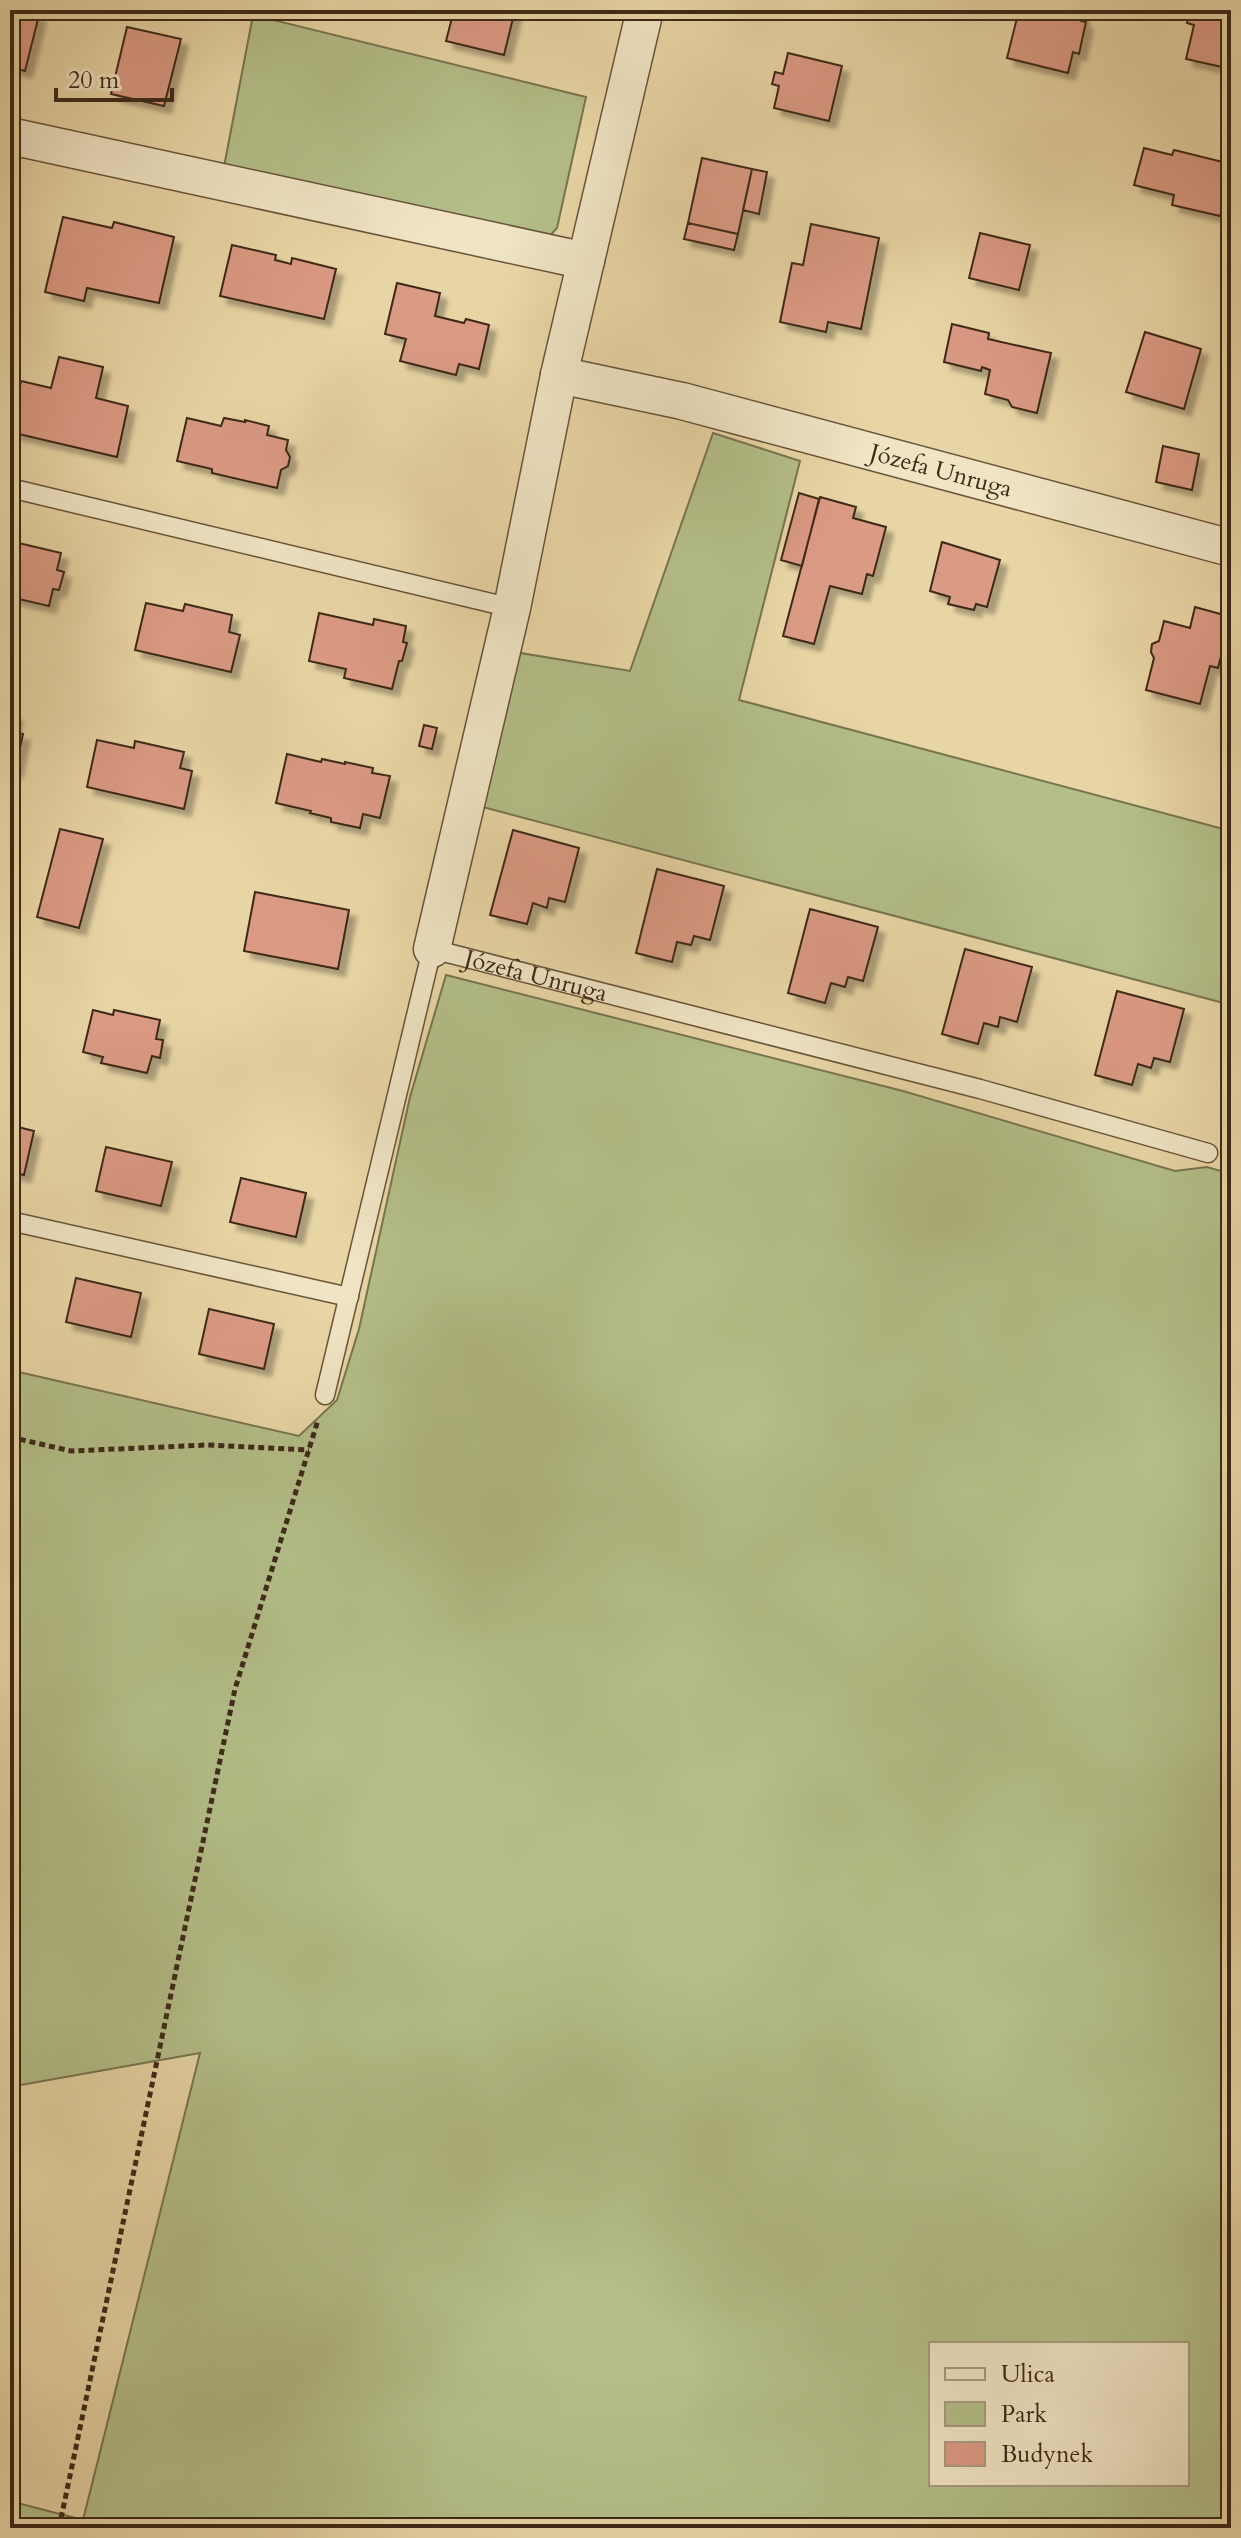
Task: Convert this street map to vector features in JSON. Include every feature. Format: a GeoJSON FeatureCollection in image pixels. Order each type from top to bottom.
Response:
{"type":"FeatureCollection","features":[{"type":"Feature","properties":{"kind":"street","name":"Józefa Unruga"},"geometry":{"type":"LineString","coordinates":[[432,949],[512,608],[559,375],[645,10]]}},
{"type":"Feature","properties":{"kind":"street"},"geometry":{"type":"LineString","coordinates":[[10,136],[586,261]]}},
{"type":"Feature","properties":{"kind":"street","name":"Józefa Unruga"},"geometry":{"type":"LineString","coordinates":[[559,375],[682,401],[1231,548]]}},
{"type":"Feature","properties":{"kind":"lane"},"geometry":{"type":"LineString","coordinates":[[10,488],[512,608]]}},
{"type":"Feature","properties":{"kind":"lane"},"geometry":{"type":"LineString","coordinates":[[325,1395],[432,949]]}},
{"type":"Feature","properties":{"kind":"lane","name":"Józefa Unruga"},"geometry":{"type":"LineString","coordinates":[[432,949],[980,1089],[1208,1153]]}},
{"type":"Feature","properties":{"kind":"lane"},"geometry":{"type":"LineString","coordinates":[[10,1221],[349,1297]]}},
{"type":"Feature","properties":{"kind":"path"},"geometry":{"type":"LineString","coordinates":[[59,2528],[235,1689],[325,1395]]}},
{"type":"Feature","properties":{"kind":"path"},"geometry":{"type":"LineString","coordinates":[[10,1437],[71,1451],[207,1445],[309,1450]]}},
{"type":"Feature","properties":{"kind":"green space"},"geometry":{"type":"Polygon","coordinates":[[[253,15],[586,97],[557,228],[538,249],[223,172],[253,15]]]}},
{"type":"Feature","properties":{"kind":"green space"},"geometry":{"type":"Polygon","coordinates":[[[713,433],[800,461],[739,700],[1231,831],[1231,1005],[479,806],[520,653],[630,671],[713,433]]]}},
{"type":"Feature","properties":{"kind":"green space"},"geometry":{"type":"Polygon","coordinates":[[[446,975],[903,1091],[1175,1171],[1207,1167],[1231,1174],[1231,2528],[10,2528],[10,2501],[83,2520],[200,2053],[21,2085],[10,2080],[10,1370],[299,1436],[337,1400],[359,1329],[410,1097],[446,975]]]}},
{"type":"Feature","properties":{"kind":"building"},"geometry":{"type":"Polygon","coordinates":[[[10,10],[39,15],[25,71],[10,67],[10,10]]]}},
{"type":"Feature","properties":{"kind":"building"},"geometry":{"type":"Polygon","coordinates":[[[444,10],[515,10],[504,55],[446,41],[453,14],[444,10]]]}},
{"type":"Feature","properties":{"kind":"building"},"geometry":{"type":"Polygon","coordinates":[[[1019,10],[1083,10],[1081,21],[1086,22],[1079,54],[1073,52],[1068,73],[1007,58],[1019,10]]]}},
{"type":"Feature","properties":{"kind":"building"},"geometry":{"type":"Polygon","coordinates":[[[1190,10],[1231,10],[1231,69],[1186,59],[1194,25],[1187,23],[1190,10]]]}},
{"type":"Feature","properties":{"kind":"building"},"geometry":{"type":"Polygon","coordinates":[[[127,27],[181,39],[164,106],[111,94],[127,27]]]}},
{"type":"Feature","properties":{"kind":"building"},"geometry":{"type":"Polygon","coordinates":[[[788,53],[842,66],[829,121],[774,108],[779,86],[772,84],[775,72],[783,74],[788,53]]]}},
{"type":"Feature","properties":{"kind":"building"},"geometry":{"type":"Polygon","coordinates":[[[1144,148],[1172,155],[1174,150],[1231,164],[1231,199],[1225,197],[1220,216],[1172,205],[1174,195],[1134,185],[1144,148]]]}},
{"type":"Feature","properties":{"kind":"building"},"geometry":{"type":"Polygon","coordinates":[[[702,158],[752,169],[738,234],[688,223],[702,158]]]}},
{"type":"Feature","properties":{"kind":"building"},"geometry":{"type":"Polygon","coordinates":[[[752,169],[767,172],[759,214],[743,210],[752,169]]]}},
{"type":"Feature","properties":{"kind":"building"},"geometry":{"type":"Polygon","coordinates":[[[63,217],[112,228],[114,222],[174,237],[159,303],[87,288],[84,301],[45,292],[63,217]]]}},
{"type":"Feature","properties":{"kind":"building"},"geometry":{"type":"Polygon","coordinates":[[[688,223],[738,234],[734,250],[684,239],[688,223]]]}},
{"type":"Feature","properties":{"kind":"building"},"geometry":{"type":"Polygon","coordinates":[[[811,224],[879,238],[861,329],[828,322],[826,332],[780,322],[792,263],[803,265],[811,224]]]}},
{"type":"Feature","properties":{"kind":"building"},"geometry":{"type":"Polygon","coordinates":[[[980,233],[1030,245],[1019,290],[969,278],[980,233]]]}},
{"type":"Feature","properties":{"kind":"building"},"geometry":{"type":"Polygon","coordinates":[[[232,245],[276,255],[275,260],[291,264],[292,258],[336,269],[324,319],[220,296],[232,245]]]}},
{"type":"Feature","properties":{"kind":"building"},"geometry":{"type":"Polygon","coordinates":[[[397,283],[440,293],[435,316],[489,325],[479,369],[459,364],[456,375],[400,361],[406,339],[385,334],[397,283]]]}},
{"type":"Feature","properties":{"kind":"building"},"geometry":{"type":"Polygon","coordinates":[[[952,324],[989,333],[988,339],[1051,353],[1037,413],[1012,407],[1008,400],[985,394],[990,370],[982,367],[981,371],[944,362],[952,324]]]}},
{"type":"Feature","properties":{"kind":"building"},"geometry":{"type":"Polygon","coordinates":[[[1145,332],[1201,349],[1184,409],[1126,392],[1145,332]]]}},
{"type":"Feature","properties":{"kind":"building"},"geometry":{"type":"Polygon","coordinates":[[[59,357],[103,367],[96,398],[128,406],[117,457],[10,432],[21,381],[51,388],[59,357]]]}},
{"type":"Feature","properties":{"kind":"building"},"geometry":{"type":"Polygon","coordinates":[[[187,418],[221,426],[224,418],[245,420],[269,426],[267,435],[288,440],[288,466],[281,470],[277,488],[212,473],[212,469],[177,461],[187,418]]]}},
{"type":"Feature","properties":{"kind":"building"},"geometry":{"type":"Polygon","coordinates":[[[1163,446],[1199,454],[1192,490],[1156,482],[1163,446]]]}},
{"type":"Feature","properties":{"kind":"building"},"geometry":{"type":"Polygon","coordinates":[[[799,493],[819,499],[802,566],[781,560],[799,493]]]}},
{"type":"Feature","properties":{"kind":"building"},"geometry":{"type":"Polygon","coordinates":[[[820,497],[856,507],[853,518],[886,527],[873,576],[867,574],[862,594],[830,586],[814,644],[783,636],[820,497]]]}},
{"type":"Feature","properties":{"kind":"building"},"geometry":{"type":"Polygon","coordinates":[[[10,541],[61,553],[57,570],[64,572],[59,590],[53,589],[49,606],[10,597],[10,541]]]}},
{"type":"Feature","properties":{"kind":"building"},"geometry":{"type":"Polygon","coordinates":[[[942,542],[1000,560],[987,607],[976,604],[974,610],[948,604],[950,597],[930,591],[942,542]]]}},
{"type":"Feature","properties":{"kind":"building"},"geometry":{"type":"Polygon","coordinates":[[[146,603],[183,611],[185,604],[232,615],[229,632],[240,635],[231,672],[135,650],[146,603]]]}},
{"type":"Feature","properties":{"kind":"building"},"geometry":{"type":"Polygon","coordinates":[[[1195,607],[1231,617],[1218,668],[1210,666],[1200,704],[1146,690],[1154,658],[1152,644],[1159,641],[1164,621],[1190,628],[1195,607]]]}},
{"type":"Feature","properties":{"kind":"building"},"geometry":{"type":"Polygon","coordinates":[[[319,613],[373,625],[374,619],[406,626],[403,642],[407,643],[392,689],[344,678],[346,669],[309,661],[319,613]]]}},
{"type":"Feature","properties":{"kind":"building"},"geometry":{"type":"Polygon","coordinates":[[[10,713],[16,715],[12,732],[23,734],[15,771],[10,770],[10,713]]]}},
{"type":"Feature","properties":{"kind":"building"},"geometry":{"type":"Polygon","coordinates":[[[424,725],[437,728],[432,749],[419,746],[424,725]]]}},
{"type":"Feature","properties":{"kind":"building"},"geometry":{"type":"Polygon","coordinates":[[[97,740],[134,748],[135,741],[184,752],[180,768],[192,771],[184,809],[87,787],[97,740]]]}},
{"type":"Feature","properties":{"kind":"building"},"geometry":{"type":"Polygon","coordinates":[[[287,754],[321,762],[322,759],[345,762],[373,768],[372,773],[390,776],[380,818],[363,814],[360,828],[331,822],[331,818],[311,811],[276,803],[287,754]]]}},
{"type":"Feature","properties":{"kind":"building"},"geometry":{"type":"Polygon","coordinates":[[[60,829],[103,839],[79,928],[37,917],[60,829]]]}},
{"type":"Feature","properties":{"kind":"building"},"geometry":{"type":"Polygon","coordinates":[[[513,830],[579,848],[565,902],[549,898],[547,908],[533,903],[527,924],[490,915],[513,830]]]}},
{"type":"Feature","properties":{"kind":"building"},"geometry":{"type":"Polygon","coordinates":[[[657,869],[724,886],[710,940],[694,936],[691,945],[677,942],[672,962],[636,953],[657,869]]]}},
{"type":"Feature","properties":{"kind":"building"},"geometry":{"type":"Polygon","coordinates":[[[255,892],[349,910],[338,969],[244,951],[255,892]]]}},
{"type":"Feature","properties":{"kind":"building"},"geometry":{"type":"Polygon","coordinates":[[[810,909],[878,927],[863,981],[848,977],[845,987],[831,983],[825,1003],[788,993],[810,909]]]}},
{"type":"Feature","properties":{"kind":"building"},"geometry":{"type":"Polygon","coordinates":[[[965,949],[1032,967],[1017,1022],[1000,1017],[998,1027],[984,1023],[978,1044],[942,1034],[965,949]]]}},
{"type":"Feature","properties":{"kind":"building"},"geometry":{"type":"Polygon","coordinates":[[[1117,991],[1184,1009],[1170,1062],[1154,1058],[1151,1068],[1138,1064],[1132,1085],[1095,1075],[1117,991]]]}},
{"type":"Feature","properties":{"kind":"building"},"geometry":{"type":"Polygon","coordinates":[[[93,1010],[113,1015],[114,1010],[160,1020],[156,1039],[163,1040],[160,1058],[152,1056],[147,1073],[101,1063],[103,1057],[83,1052],[93,1010]]]}},
{"type":"Feature","properties":{"kind":"building"},"geometry":{"type":"Polygon","coordinates":[[[10,1125],[34,1131],[24,1175],[10,1172],[10,1125]]]}},
{"type":"Feature","properties":{"kind":"building"},"geometry":{"type":"Polygon","coordinates":[[[106,1147],[172,1162],[161,1206],[96,1191],[106,1147]]]}},
{"type":"Feature","properties":{"kind":"building"},"geometry":{"type":"Polygon","coordinates":[[[241,1178],[306,1193],[296,1237],[230,1222],[241,1178]]]}},
{"type":"Feature","properties":{"kind":"building"},"geometry":{"type":"Polygon","coordinates":[[[76,1278],[141,1293],[131,1337],[66,1322],[76,1278]]]}},
{"type":"Feature","properties":{"kind":"building"},"geometry":{"type":"Polygon","coordinates":[[[209,1309],[274,1324],[264,1369],[199,1354],[209,1309]]]}}]}
